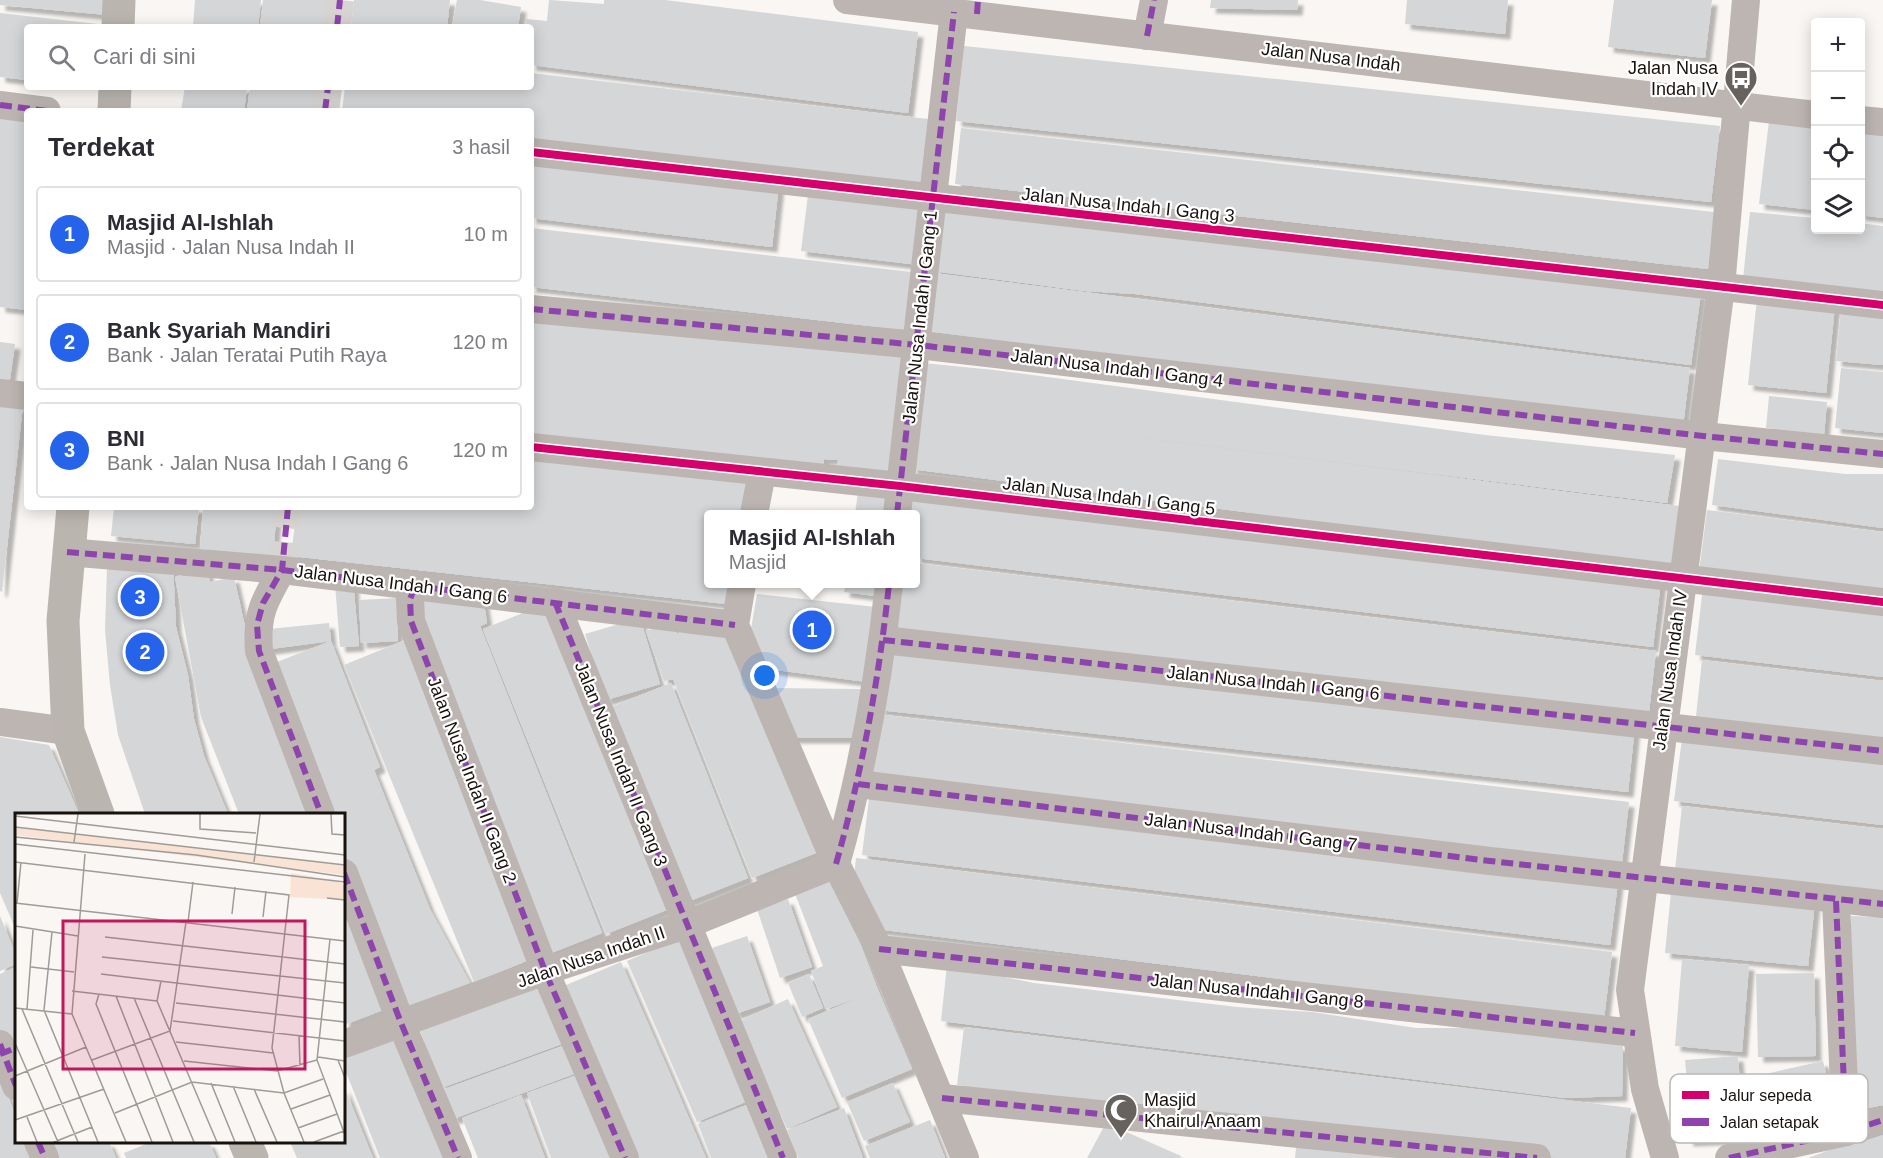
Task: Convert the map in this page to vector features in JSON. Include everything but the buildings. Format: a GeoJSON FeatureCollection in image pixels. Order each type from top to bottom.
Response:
{"type":"FeatureCollection","features":[{"type":"Feature","properties":{"kind":"street"},"geometry":{"type":"LineString","coordinates":[[118,24],[119,0]]}},
{"type":"Feature","properties":{"kind":"street","name":"Jalan Nusa Indah"},"geometry":{"type":"LineString","coordinates":[[847,0],[969,9],[1147,36],[1811,115]]}},
{"type":"Feature","properties":{"kind":"street"},"geometry":{"type":"LineString","coordinates":[[1147,36],[1154,0]]}},
{"type":"Feature","properties":{"kind":"street","name":"Jalan Nusa Indah IV"},"geometry":{"type":"LineString","coordinates":[[1665,1158],[1645,1089],[1630,990],[1721,287],[1746,0]]}},
{"type":"Feature","properties":{"kind":"street","name":"Jalan Nusa Indah I Gang 1"},"geometry":{"type":"LineString","coordinates":[[897,510],[933,198],[969,9]]}},
{"type":"Feature","properties":{"kind":"street"},"geometry":{"type":"LineString","coordinates":[[114,108],[115,90]]}},
{"type":"Feature","properties":{"kind":"street"},"geometry":{"type":"LineString","coordinates":[[0,105],[24,108]]}},
{"type":"Feature","properties":{"kind":"street"},"geometry":{"type":"LineString","coordinates":[[1865,120],[1883,122]]}},
{"type":"Feature","properties":{"kind":"street","name":"Jalan Nusa Indah I Gang 3"},"geometry":{"type":"LineString","coordinates":[[534,152],[1883,305]]}},
{"type":"Feature","properties":{"kind":"street","name":"Jalan Nusa Indah I Gang 4"},"geometry":{"type":"LineString","coordinates":[[534,309],[918,345],[1702,436],[1883,454]]}},
{"type":"Feature","properties":{"kind":"street"},"geometry":{"type":"LineString","coordinates":[[0,393],[24,396]]}},
{"type":"Feature","properties":{"kind":"street","name":"Jalan Nusa Indah I Gang 5"},"geometry":{"type":"LineString","coordinates":[[534,447],[900,486],[1883,602]]}},
{"type":"Feature","properties":{"kind":"street"},"geometry":{"type":"LineString","coordinates":[[755,510],[762,473]]}},
{"type":"Feature","properties":{"kind":"street"},"geometry":{"type":"LineString","coordinates":[[74,510],[67,552],[63,621],[68,731],[98,813]]}},
{"type":"Feature","properties":{"kind":"street","name":"Jalan Nusa Indah I Gang 6"},"geometry":{"type":"LineString","coordinates":[[67,552],[282,570],[735,625]]}},
{"type":"Feature","properties":{"kind":"street"},"geometry":{"type":"LineString","coordinates":[[282,570],[263,603],[257,625],[259,651],[321,813]]}},
{"type":"Feature","properties":{"kind":"street","name":"Jalan Nusa Indah II Gang 2"},"geometry":{"type":"LineString","coordinates":[[415,587],[409,610],[411,621],[545,971],[625,1158]]}},
{"type":"Feature","properties":{"kind":"street"},"geometry":{"type":"LineString","coordinates":[[741,588],[735,625],[836,864],[879,949],[965,1158]]}},
{"type":"Feature","properties":{"kind":"street"},"geometry":{"type":"LineString","coordinates":[[836,864],[858,784],[883,640],[890,588]]}},
{"type":"Feature","properties":{"kind":"street","name":"Jalan Nusa Indah II Gang 3"},"geometry":{"type":"LineString","coordinates":[[555,602],[783,1158]]}},
{"type":"Feature","properties":{"kind":"street","name":"Jalan Nusa Indah I Gang 6"},"geometry":{"type":"LineString","coordinates":[[883,640],[1883,751]]}},
{"type":"Feature","properties":{"kind":"street"},"geometry":{"type":"LineString","coordinates":[[0,722],[68,731]]}},
{"type":"Feature","properties":{"kind":"street","name":"Jalan Nusa Indah I Gang 7"},"geometry":{"type":"LineString","coordinates":[[858,784],[1836,901],[1883,904]]}},
{"type":"Feature","properties":{"kind":"street","name":"Jalan Nusa Indah II"},"geometry":{"type":"LineString","coordinates":[[345,1044],[545,971],[686,925],[836,864]]}},
{"type":"Feature","properties":{"kind":"street"},"geometry":{"type":"LineString","coordinates":[[345,876],[401,1023],[458,1158]]}},
{"type":"Feature","properties":{"kind":"street"},"geometry":{"type":"LineString","coordinates":[[1836,901],[1843,1074]]}},
{"type":"Feature","properties":{"kind":"street","name":"Jalan Nusa Indah I Gang 8"},"geometry":{"type":"LineString","coordinates":[[879,949],[1635,1033]]}},
{"type":"Feature","properties":{"kind":"street"},"geometry":{"type":"LineString","coordinates":[[5,1050],[15,1083]]}},
{"type":"Feature","properties":{"kind":"street"},"geometry":{"type":"LineString","coordinates":[[942,1098],[1537,1158]]}},
{"type":"Feature","properties":{"kind":"street"},"geometry":{"type":"LineString","coordinates":[[1868,1125],[1883,1120]]}},
{"type":"Feature","properties":{"kind":"street"},"geometry":{"type":"LineString","coordinates":[[38,1143],[45,1158]]}},
{"type":"Feature","properties":{"kind":"street"},"geometry":{"type":"LineString","coordinates":[[245,1143],[252,1158]]}},
{"type":"Feature","properties":{"kind":"street"},"geometry":{"type":"LineString","coordinates":[[1729,1158],[1796,1143]]}},
{"type":"Feature","properties":{"kind":"tunnel"},"geometry":{"type":"LineString","coordinates":[[337,24],[340,0]]}},
{"type":"Feature","properties":{"kind":"tunnel"},"geometry":{"type":"LineString","coordinates":[[325,108],[328,90]]}},
{"type":"Feature","properties":{"kind":"tunnel"},"geometry":{"type":"LineString","coordinates":[[282,570],[288,510]]}},
{"type":"Feature","properties":{"kind":"marked path"},"geometry":{"type":"LineString","coordinates":[[337,24],[340,0]]}},
{"type":"Feature","properties":{"kind":"marked path"},"geometry":{"type":"LineString","coordinates":[[977,14],[978,0]]}},
{"type":"Feature","properties":{"kind":"marked path"},"geometry":{"type":"LineString","coordinates":[[1147,36],[1154,0]]}},
{"type":"Feature","properties":{"kind":"marked path"},"geometry":{"type":"LineString","coordinates":[[897,510],[954,12]]}},
{"type":"Feature","properties":{"kind":"marked path"},"geometry":{"type":"LineString","coordinates":[[325,108],[328,90]]}},
{"type":"Feature","properties":{"kind":"marked path"},"geometry":{"type":"LineString","coordinates":[[0,105],[24,108]]}},
{"type":"Feature","properties":{"kind":"marked path"},"geometry":{"type":"LineString","coordinates":[[534,309],[918,345],[1703,436],[1883,454]]}},
{"type":"Feature","properties":{"kind":"marked path"},"geometry":{"type":"LineString","coordinates":[[288,510],[282,570],[263,603],[257,625],[259,651],[321,813]]}},
{"type":"Feature","properties":{"kind":"marked path"},"geometry":{"type":"LineString","coordinates":[[67,552],[282,570],[735,625]]}},
{"type":"Feature","properties":{"kind":"marked path"},"geometry":{"type":"LineString","coordinates":[[415,587],[410,599],[411,621],[545,971],[625,1158]]}},
{"type":"Feature","properties":{"kind":"marked path"},"geometry":{"type":"LineString","coordinates":[[836,864],[854,795],[868,725],[888,588]]}},
{"type":"Feature","properties":{"kind":"marked path"},"geometry":{"type":"LineString","coordinates":[[555,602],[783,1158]]}},
{"type":"Feature","properties":{"kind":"marked path"},"geometry":{"type":"LineString","coordinates":[[883,640],[1883,751]]}},
{"type":"Feature","properties":{"kind":"marked path"},"geometry":{"type":"LineString","coordinates":[[858,784],[1490,861],[1883,904]]}},
{"type":"Feature","properties":{"kind":"marked path"},"geometry":{"type":"LineString","coordinates":[[345,876],[401,1023],[458,1158]]}},
{"type":"Feature","properties":{"kind":"marked path"},"geometry":{"type":"LineString","coordinates":[[1836,901],[1843,1074]]}},
{"type":"Feature","properties":{"kind":"marked path"},"geometry":{"type":"LineString","coordinates":[[879,949],[1635,1033]]}},
{"type":"Feature","properties":{"kind":"marked path"},"geometry":{"type":"LineString","coordinates":[[0,1044],[15,1083]]}},
{"type":"Feature","properties":{"kind":"marked path"},"geometry":{"type":"LineString","coordinates":[[0,1054],[15,1048]]}},
{"type":"Feature","properties":{"kind":"marked path"},"geometry":{"type":"LineString","coordinates":[[942,1098],[1537,1158]]}},
{"type":"Feature","properties":{"kind":"marked path"},"geometry":{"type":"LineString","coordinates":[[1868,1125],[1883,1120]]}},
{"type":"Feature","properties":{"kind":"marked path"},"geometry":{"type":"LineString","coordinates":[[38,1143],[45,1158]]}},
{"type":"Feature","properties":{"kind":"marked path"},"geometry":{"type":"LineString","coordinates":[[1729,1158],[1796,1143]]}},
{"type":"Feature","properties":{"kind":"cycle path"},"geometry":{"type":"LineString","coordinates":[[534,152],[1883,305]]}},
{"type":"Feature","properties":{"kind":"cycle path"},"geometry":{"type":"LineString","coordinates":[[534,447],[900,486],[1883,602]]}},
{"type":"Feature","properties":{"kind":"place","name":"Jalan Nusa Indah IV"},"geometry":{"type":"Point","coordinates":[1741,107]}},
{"type":"Feature","properties":{"kind":"place","name":"BNI"},"geometry":{"type":"Point","coordinates":[140,597]}},
{"type":"Feature","properties":{"kind":"place","name":"Masjid Al-Ishlah"},"geometry":{"type":"Point","coordinates":[812,630]}},
{"type":"Feature","properties":{"kind":"place","name":"Bank Syariah Mandiri"},"geometry":{"type":"Point","coordinates":[145,652]}},
{"type":"Feature","properties":{"kind":"place","name":"Masjid Khairul Anaam"},"geometry":{"type":"Point","coordinates":[1121,1139]}}]}
